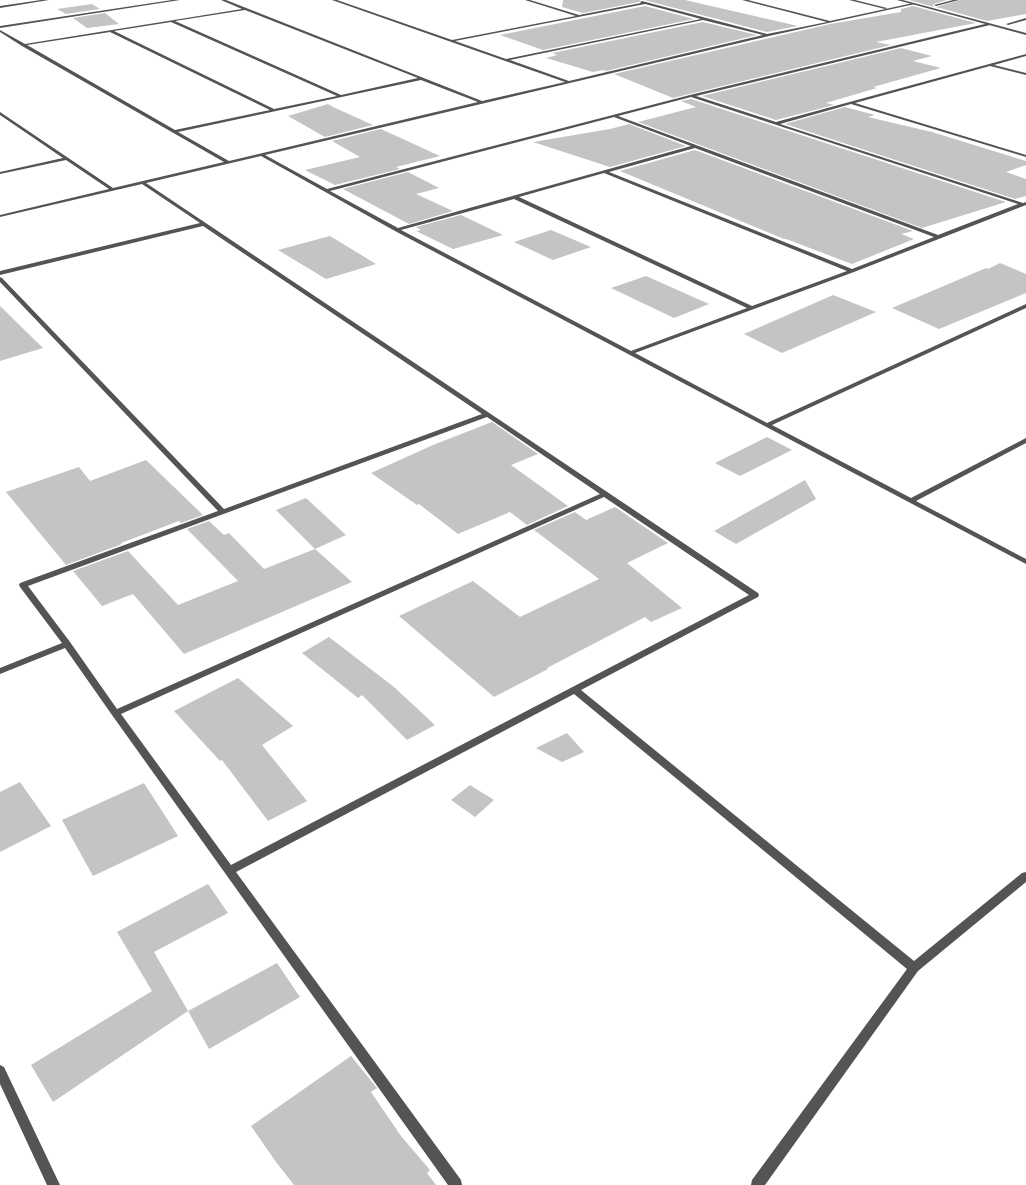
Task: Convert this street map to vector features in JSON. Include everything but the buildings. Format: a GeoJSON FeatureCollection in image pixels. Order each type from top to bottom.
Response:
{"type":"FeatureCollection","features":[{"type":"Feature","properties":{"kind":"street"},"geometry":{"type":"LineString","coordinates":[[0,7],[47,0]]}},
{"type":"Feature","properties":{"kind":"street"},"geometry":{"type":"LineString","coordinates":[[0,27],[178,0]]}},
{"type":"Feature","properties":{"kind":"street"},"geometry":{"type":"LineString","coordinates":[[223,0],[483,103]]}},
{"type":"Feature","properties":{"kind":"street"},"geometry":{"type":"LineString","coordinates":[[334,0],[570,83]]}},
{"type":"Feature","properties":{"kind":"street"},"geometry":{"type":"LineString","coordinates":[[527,0],[578,16]]}},
{"type":"Feature","properties":{"kind":"street"},"geometry":{"type":"LineString","coordinates":[[636,0],[703,19],[769,35]]}},
{"type":"Feature","properties":{"kind":"street"},"geometry":{"type":"LineString","coordinates":[[744,0],[830,22]]}},
{"type":"Feature","properties":{"kind":"street"},"geometry":{"type":"LineString","coordinates":[[851,0],[888,9]]}},
{"type":"Feature","properties":{"kind":"street"},"geometry":{"type":"LineString","coordinates":[[899,0],[1026,34]]}},
{"type":"Feature","properties":{"kind":"street"},"geometry":{"type":"LineString","coordinates":[[936,5],[958,0]]}},
{"type":"Feature","properties":{"kind":"street"},"geometry":{"type":"LineString","coordinates":[[450,41],[645,3]]}},
{"type":"Feature","properties":{"kind":"street"},"geometry":{"type":"LineString","coordinates":[[0,216],[769,35],[913,4]]}},
{"type":"Feature","properties":{"kind":"street"},"geometry":{"type":"LineString","coordinates":[[23,45],[246,9]]}},
{"type":"Feature","properties":{"kind":"street"},"geometry":{"type":"LineString","coordinates":[[506,60],[703,19]]}},
{"type":"Feature","properties":{"kind":"street"},"geometry":{"type":"LineString","coordinates":[[1008,24],[1026,19]]}},
{"type":"Feature","properties":{"kind":"street"},"geometry":{"type":"LineString","coordinates":[[171,21],[341,96]]}},
{"type":"Feature","properties":{"kind":"street"},"geometry":{"type":"LineString","coordinates":[[325,191],[691,96],[989,24]]}},
{"type":"Feature","properties":{"kind":"street"},"geometry":{"type":"LineString","coordinates":[[0,31],[229,163]]}},
{"type":"Feature","properties":{"kind":"street"},"geometry":{"type":"LineString","coordinates":[[110,31],[274,110]]}},
{"type":"Feature","properties":{"kind":"street"},"geometry":{"type":"LineString","coordinates":[[777,123],[1026,55]]}},
{"type":"Feature","properties":{"kind":"street"},"geometry":{"type":"LineString","coordinates":[[989,65],[1026,74]]}},
{"type":"Feature","properties":{"kind":"street"},"geometry":{"type":"LineString","coordinates":[[175,131],[421,79]]}},
{"type":"Feature","properties":{"kind":"street"},"geometry":{"type":"LineString","coordinates":[[691,96],[1024,204]]}},
{"type":"Feature","properties":{"kind":"street"},"geometry":{"type":"LineString","coordinates":[[850,102],[1026,156]]}},
{"type":"Feature","properties":{"kind":"street"},"geometry":{"type":"LineString","coordinates":[[0,113],[113,190]]}},
{"type":"Feature","properties":{"kind":"street"},"geometry":{"type":"LineString","coordinates":[[614,116],[938,237]]}},
{"type":"Feature","properties":{"kind":"street"},"geometry":{"type":"LineString","coordinates":[[397,230],[696,146]]}},
{"type":"Feature","properties":{"kind":"street"},"geometry":{"type":"LineString","coordinates":[[262,155],[397,230],[1026,562]]}},
{"type":"Feature","properties":{"kind":"street"},"geometry":{"type":"LineString","coordinates":[[0,173],[66,158]]}},
{"type":"Feature","properties":{"kind":"street"},"geometry":{"type":"LineString","coordinates":[[605,172],[852,271]]}},
{"type":"Feature","properties":{"kind":"street"},"geometry":{"type":"LineString","coordinates":[[143,183],[755,595],[228,870]]}},
{"type":"Feature","properties":{"kind":"street"},"geometry":{"type":"LineString","coordinates":[[514,198],[752,308]]}},
{"type":"Feature","properties":{"kind":"street"},"geometry":{"type":"LineString","coordinates":[[632,353],[852,271],[1024,204]]}},
{"type":"Feature","properties":{"kind":"street"},"geometry":{"type":"LineString","coordinates":[[0,274],[203,224]]}},
{"type":"Feature","properties":{"kind":"street"},"geometry":{"type":"LineString","coordinates":[[0,279],[223,512]]}},
{"type":"Feature","properties":{"kind":"street"},"geometry":{"type":"LineString","coordinates":[[767,425],[1026,306]]}},
{"type":"Feature","properties":{"kind":"street"},"geometry":{"type":"LineString","coordinates":[[456,1185],[23,585],[487,415]]}},
{"type":"Feature","properties":{"kind":"street"},"geometry":{"type":"LineString","coordinates":[[911,501],[1026,440]]}},
{"type":"Feature","properties":{"kind":"street"},"geometry":{"type":"LineString","coordinates":[[115,713],[605,494]]}},
{"type":"Feature","properties":{"kind":"street"},"geometry":{"type":"LineString","coordinates":[[0,671],[67,644]]}},
{"type":"Feature","properties":{"kind":"street"},"geometry":{"type":"LineString","coordinates":[[575,690],[914,968]]}},
{"type":"Feature","properties":{"kind":"street"},"geometry":{"type":"LineString","coordinates":[[757,1185],[914,968],[1026,876]]}},
{"type":"Feature","properties":{"kind":"street"},"geometry":{"type":"LineString","coordinates":[[0,1071],[54,1185]]}}]}
